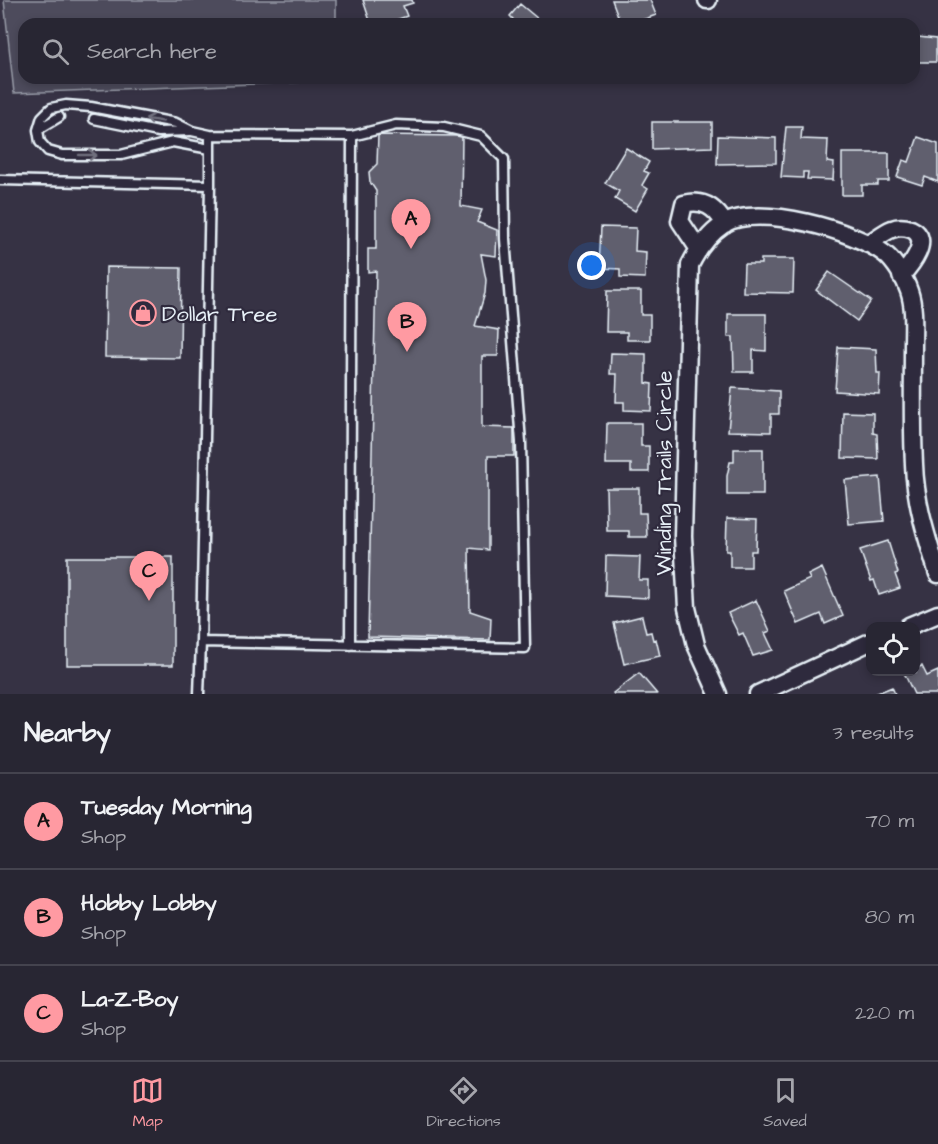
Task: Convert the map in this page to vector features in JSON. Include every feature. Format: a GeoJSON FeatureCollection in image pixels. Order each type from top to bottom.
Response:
{"type":"FeatureCollection","features":[{"type":"Feature","properties":{"kind":"street"},"geometry":{"type":"LineString","coordinates":[[725,224],[718,212],[708,205],[696,201],[684,204],[680,221],[698,248],[725,224],[740,218],[764,216],[788,218],[868,244],[885,254],[901,276],[912,301],[914,466],[923,523],[938,574]]}},
{"type":"Feature","properties":{"kind":"street"},"geometry":{"type":"LineString","coordinates":[[868,244],[892,229],[904,226],[915,231],[920,241],[919,251],[901,276]]}},
{"type":"Feature","properties":{"kind":"street","name":"Winding Trails Circle"},"geometry":{"type":"LineString","coordinates":[[698,248],[690,265],[684,556],[687,609],[696,645],[718,694]]}},
{"type":"Feature","properties":{"kind":"street"},"geometry":{"type":"LineString","coordinates":[[920,622],[938,614]]}},
{"type":"Feature","properties":{"kind":"street"},"geometry":{"type":"LineString","coordinates":[[758,694],[866,644]]}},
{"type":"Feature","properties":{"kind":"lane"},"geometry":{"type":"LineString","coordinates":[[201,642],[525,648],[521,442],[505,239],[504,159],[481,136],[444,127],[396,125],[352,135],[210,135],[192,131],[176,123],[91,107],[66,105],[51,108],[42,117],[38,130],[40,142],[48,151],[62,155],[121,155],[173,142],[210,149]]}},
{"type":"Feature","properties":{"kind":"lane"},"geometry":{"type":"LineString","coordinates":[[38,130],[45,123],[59,117]]}},
{"type":"Feature","properties":{"kind":"lane"},"geometry":{"type":"LineString","coordinates":[[94,119],[158,132],[192,131]]}},
{"type":"Feature","properties":{"kind":"lane"},"geometry":{"type":"LineString","coordinates":[[199,694],[210,135]]}},
{"type":"Feature","properties":{"kind":"lane"},"geometry":{"type":"LineString","coordinates":[[350,645],[352,135]]}},
{"type":"Feature","properties":{"kind":"lane"},"geometry":{"type":"LineString","coordinates":[[0,180],[210,185]]}},
{"type":"Feature","properties":{"kind":"shaded area"},"geometry":{"type":"Polygon","coordinates":[[[4,0],[336,0],[336,18],[18,18],[18,84],[255,84],[14,93],[4,0]]]}},
{"type":"Feature","properties":{"kind":"building"},"geometry":{"type":"Polygon","coordinates":[[[363,0],[412,0],[413,3],[403,6],[407,16],[369,18],[363,0]]]}},
{"type":"Feature","properties":{"kind":"building"},"geometry":{"type":"Polygon","coordinates":[[[612,0],[650,0],[656,15],[648,18],[619,18],[612,0]]]}},
{"type":"Feature","properties":{"kind":"building"},"geometry":{"type":"Polygon","coordinates":[[[520,4],[537,18],[512,18],[510,16],[520,4]]]}},
{"type":"Feature","properties":{"kind":"building"},"geometry":{"type":"Polygon","coordinates":[[[920,37],[936,39],[936,62],[920,62],[920,37]]]}},
{"type":"Feature","properties":{"kind":"building"},"geometry":{"type":"Polygon","coordinates":[[[652,122],[712,122],[712,147],[652,149],[652,122]]]}},
{"type":"Feature","properties":{"kind":"building"},"geometry":{"type":"Polygon","coordinates":[[[786,127],[802,127],[801,139],[828,140],[827,162],[834,163],[833,180],[807,179],[808,172],[803,172],[803,178],[781,177],[786,127]]]}},
{"type":"Feature","properties":{"kind":"building"},"geometry":{"type":"Polygon","coordinates":[[[378,135],[462,136],[461,206],[482,210],[477,222],[497,230],[496,256],[481,254],[486,280],[485,293],[475,326],[499,330],[498,356],[482,356],[482,427],[514,428],[514,456],[488,456],[488,550],[469,548],[470,611],[491,618],[490,640],[368,637],[376,271],[368,272],[368,249],[376,249],[376,191],[370,182],[369,172],[377,164],[378,135]]]}},
{"type":"Feature","properties":{"kind":"building"},"geometry":{"type":"Polygon","coordinates":[[[718,136],[776,138],[776,163],[717,164],[718,136]]]}},
{"type":"Feature","properties":{"kind":"building"},"geometry":{"type":"Polygon","coordinates":[[[918,137],[938,144],[938,182],[925,177],[922,185],[897,177],[903,160],[909,162],[918,137]]]}},
{"type":"Feature","properties":{"kind":"building"},"geometry":{"type":"Polygon","coordinates":[[[626,148],[649,162],[644,171],[649,173],[642,185],[648,189],[635,211],[615,199],[619,191],[605,183],[626,148]]]}},
{"type":"Feature","properties":{"kind":"building"},"geometry":{"type":"Polygon","coordinates":[[[842,153],[889,153],[889,181],[878,181],[878,185],[862,185],[862,195],[842,195],[842,153]]]}},
{"type":"Feature","properties":{"kind":"building"},"geometry":{"type":"Polygon","coordinates":[[[601,227],[636,228],[635,251],[646,252],[645,278],[620,277],[620,269],[599,268],[601,227]]]}},
{"type":"Feature","properties":{"kind":"building"},"geometry":{"type":"Polygon","coordinates":[[[761,259],[794,259],[793,293],[743,292],[744,264],[761,264],[761,259]]]}},
{"type":"Feature","properties":{"kind":"building","name":"Dollar Tree"},"geometry":{"type":"Polygon","coordinates":[[[106,267],[181,268],[180,358],[105,357],[106,267]]]}},
{"type":"Feature","properties":{"kind":"building"},"geometry":{"type":"Polygon","coordinates":[[[829,272],[871,301],[857,321],[816,290],[829,272]]]}},
{"type":"Feature","properties":{"kind":"building"},"geometry":{"type":"Polygon","coordinates":[[[607,291],[641,291],[641,315],[650,315],[650,340],[627,340],[627,332],[606,332],[607,291]]]}},
{"type":"Feature","properties":{"kind":"building"},"geometry":{"type":"Polygon","coordinates":[[[728,314],[766,314],[766,351],[753,350],[753,372],[734,372],[733,337],[728,337],[728,314]]]}},
{"type":"Feature","properties":{"kind":"building"},"geometry":{"type":"Polygon","coordinates":[[[838,347],[876,349],[877,373],[880,373],[879,394],[835,391],[838,347]]]}},
{"type":"Feature","properties":{"kind":"building"},"geometry":{"type":"Polygon","coordinates":[[[611,353],[646,354],[646,383],[652,384],[651,411],[624,410],[624,402],[616,402],[617,374],[610,374],[611,353]]]}},
{"type":"Feature","properties":{"kind":"building"},"geometry":{"type":"Polygon","coordinates":[[[732,388],[779,391],[779,414],[771,414],[771,432],[728,431],[732,388]]]}},
{"type":"Feature","properties":{"kind":"building"},"geometry":{"type":"Polygon","coordinates":[[[843,412],[873,413],[873,433],[877,434],[878,459],[842,458],[843,412]]]}},
{"type":"Feature","properties":{"kind":"building"},"geometry":{"type":"Polygon","coordinates":[[[607,423],[641,423],[641,446],[649,446],[649,472],[631,472],[631,464],[606,464],[607,423]]]}},
{"type":"Feature","properties":{"kind":"building"},"geometry":{"type":"Polygon","coordinates":[[[734,449],[763,449],[763,495],[727,495],[727,476],[730,462],[734,462],[734,449]]]}},
{"type":"Feature","properties":{"kind":"building"},"geometry":{"type":"Polygon","coordinates":[[[880,477],[884,521],[849,524],[845,480],[880,477]]]}},
{"type":"Feature","properties":{"kind":"building"},"geometry":{"type":"Polygon","coordinates":[[[606,488],[639,488],[639,513],[646,513],[647,537],[629,537],[629,531],[607,531],[606,488]]]}},
{"type":"Feature","properties":{"kind":"building"},"geometry":{"type":"Polygon","coordinates":[[[727,518],[757,519],[756,551],[751,551],[751,567],[730,567],[730,551],[726,551],[727,518]]]}},
{"type":"Feature","properties":{"kind":"building"},"geometry":{"type":"Polygon","coordinates":[[[888,541],[900,588],[879,595],[874,580],[871,581],[860,550],[888,541]]]}},
{"type":"Feature","properties":{"kind":"building"},"geometry":{"type":"Polygon","coordinates":[[[606,556],[640,557],[639,580],[648,580],[648,598],[605,596],[606,556]]]}},
{"type":"Feature","properties":{"kind":"building"},"geometry":{"type":"Polygon","coordinates":[[[67,557],[173,557],[173,665],[67,665],[67,557]]]}},
{"type":"Feature","properties":{"kind":"building"},"geometry":{"type":"Polygon","coordinates":[[[822,568],[843,616],[825,624],[821,614],[798,624],[784,591],[810,579],[808,575],[822,568]]]}},
{"type":"Feature","properties":{"kind":"building"},"geometry":{"type":"Polygon","coordinates":[[[756,600],[770,631],[765,633],[773,650],[753,656],[743,633],[739,635],[728,613],[756,600]]]}},
{"type":"Feature","properties":{"kind":"building"},"geometry":{"type":"Polygon","coordinates":[[[642,616],[646,633],[651,632],[653,640],[656,639],[660,656],[624,664],[614,623],[642,616]]]}},
{"type":"Feature","properties":{"kind":"building"},"geometry":{"type":"Polygon","coordinates":[[[922,666],[927,676],[938,671],[938,694],[914,694],[905,676],[920,676],[920,667],[922,666]]]}},
{"type":"Feature","properties":{"kind":"building"},"geometry":{"type":"Polygon","coordinates":[[[639,673],[657,694],[613,693],[639,673]]]}},
{"type":"Feature","properties":{"kind":"building"},"geometry":{"type":"Polygon","coordinates":[[[892,687],[895,694],[875,694],[892,687]]]}},
{"type":"Feature","properties":{"kind":"place","name":"Tuesday Morning"},"geometry":{"type":"Point","coordinates":[411,249]}},
{"type":"Feature","properties":{"kind":"place","name":"Dollar Tree"},"geometry":{"type":"Point","coordinates":[143,313]}},
{"type":"Feature","properties":{"kind":"place","name":"Hobby Lobby"},"geometry":{"type":"Point","coordinates":[407,352]}},
{"type":"Feature","properties":{"kind":"place","name":"La-Z-Boy"},"geometry":{"type":"Point","coordinates":[149,601]}}]}
